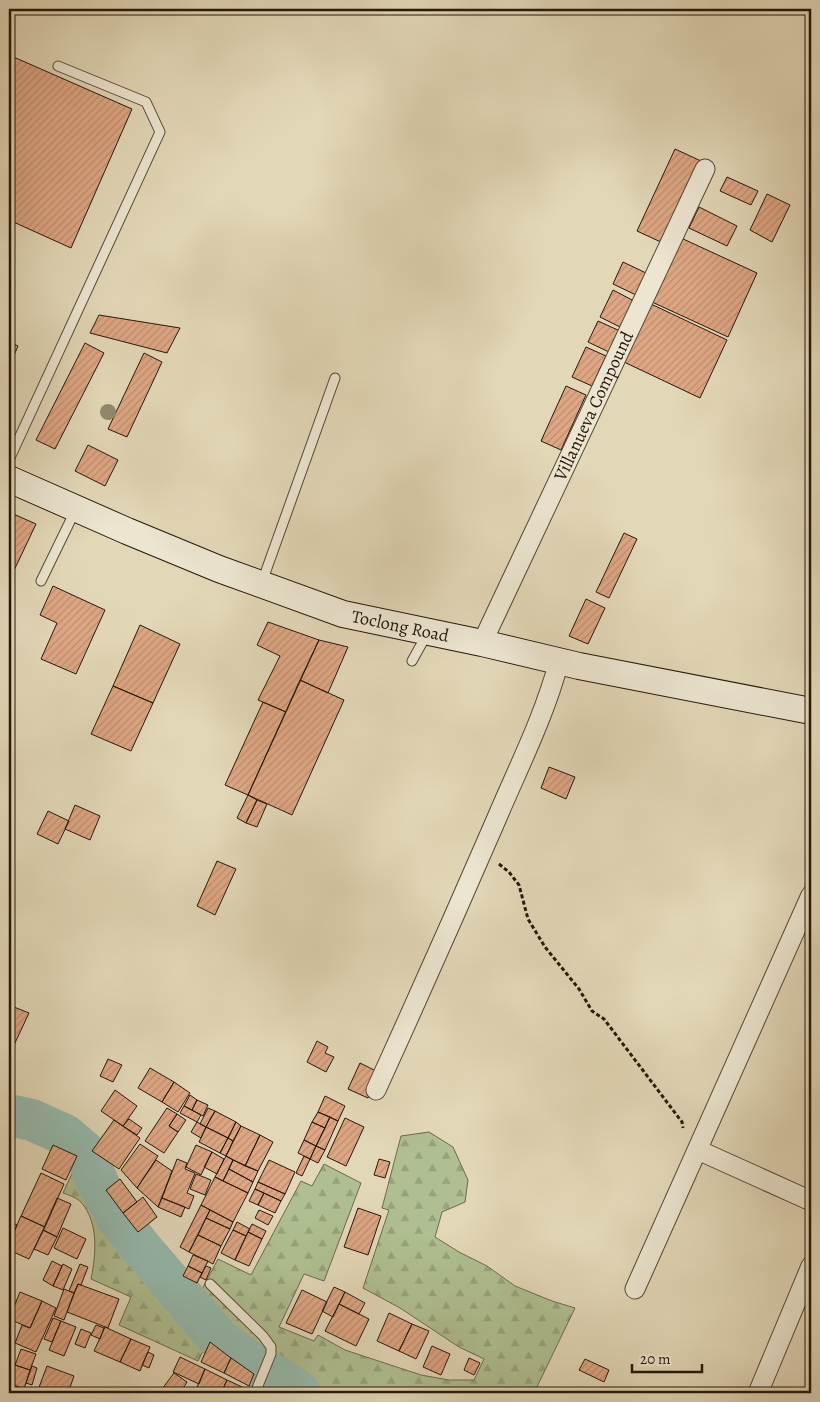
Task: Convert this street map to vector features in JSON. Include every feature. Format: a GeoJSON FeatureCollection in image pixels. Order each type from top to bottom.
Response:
{"type":"FeatureCollection","features":[{"type":"Feature","properties":{"kind":"street","name":"Villanueva Compound"},"geometry":{"type":"LineString","coordinates":[[482,643],[705,169]]}},
{"type":"Feature","properties":{"kind":"street","name":"Toclong Road"},"geometry":{"type":"LineString","coordinates":[[9,478],[127,531],[261,585],[343,614],[559,661],[811,711]]}},
{"type":"Feature","properties":{"kind":"street"},"geometry":{"type":"LineString","coordinates":[[376,1090],[431,971],[445,934],[490,833],[554,682],[559,661]]}},
{"type":"Feature","properties":{"kind":"street"},"geometry":{"type":"LineString","coordinates":[[635,1289],[811,894]]}},
{"type":"Feature","properties":{"kind":"street"},"geometry":{"type":"LineString","coordinates":[[697,1152],[811,1201]]}},
{"type":"Feature","properties":{"kind":"street"},"geometry":{"type":"LineString","coordinates":[[758,1393],[811,1266]]}},
{"type":"Feature","properties":{"kind":"lane"},"geometry":{"type":"LineString","coordinates":[[9,460],[160,132],[146,102],[58,66]]}},
{"type":"Feature","properties":{"kind":"lane"},"geometry":{"type":"LineString","coordinates":[[261,585],[335,378]]}},
{"type":"Feature","properties":{"kind":"lane"},"geometry":{"type":"LineString","coordinates":[[41,581],[76,509]]}},
{"type":"Feature","properties":{"kind":"lane"},"geometry":{"type":"LineString","coordinates":[[412,662],[428,632]]}},
{"type":"Feature","properties":{"kind":"lane"},"geometry":{"type":"LineString","coordinates":[[210,1284],[271,1347],[268,1361],[255,1393]]}},
{"type":"Feature","properties":{"kind":"path"},"geometry":{"type":"LineString","coordinates":[[490,833],[495,858],[499,865],[509,872],[519,885],[528,919],[545,947],[579,988],[592,1011],[604,1019],[682,1122],[685,1140],[697,1152]]}},
{"type":"Feature","properties":{"kind":"green space"},"geometry":{"type":"Polygon","coordinates":[[[429,1132],[453,1147],[468,1180],[465,1202],[442,1212],[435,1237],[487,1266],[515,1286],[575,1308],[534,1393],[264,1393],[265,1379],[209,1339],[198,1361],[119,1325],[131,1297],[91,1279],[95,1239],[91,1219],[81,1202],[63,1193],[81,1154],[88,1149],[102,1188],[119,1213],[174,1278],[201,1291],[218,1259],[251,1275],[301,1181],[312,1186],[324,1164],[361,1183],[324,1281],[304,1274],[279,1327],[314,1341],[318,1335],[345,1350],[421,1375],[449,1380],[474,1380],[484,1359],[459,1347],[400,1308],[363,1288],[389,1210],[382,1208],[401,1136],[429,1132]]]}},
{"type":"Feature","properties":{"kind":"building"},"geometry":{"type":"Polygon","coordinates":[[[9,55],[132,109],[71,248],[9,220],[9,55]]]}},
{"type":"Feature","properties":{"kind":"building"},"geometry":{"type":"Polygon","coordinates":[[[675,149],[701,161],[663,243],[637,231],[675,149]]]}},
{"type":"Feature","properties":{"kind":"building"},"geometry":{"type":"Polygon","coordinates":[[[727,177],[758,191],[751,205],[720,191],[727,177]]]}},
{"type":"Feature","properties":{"kind":"building"},"geometry":{"type":"Polygon","coordinates":[[[767,194],[790,205],[772,242],[750,230],[767,194]]]}},
{"type":"Feature","properties":{"kind":"building"},"geometry":{"type":"Polygon","coordinates":[[[699,207],[737,226],[727,246],[689,228],[699,207]]]}},
{"type":"Feature","properties":{"kind":"building"},"geometry":{"type":"Polygon","coordinates":[[[681,238],[757,273],[728,337],[652,302],[681,238]]]}},
{"type":"Feature","properties":{"kind":"building"},"geometry":{"type":"Polygon","coordinates":[[[623,262],[646,273],[636,295],[613,284],[623,262]]]}},
{"type":"Feature","properties":{"kind":"building"},"geometry":{"type":"Polygon","coordinates":[[[613,290],[634,301],[620,327],[600,317],[613,290]]]}},
{"type":"Feature","properties":{"kind":"building"},"geometry":{"type":"Polygon","coordinates":[[[651,304],[727,340],[700,398],[624,362],[651,304]]]}},
{"type":"Feature","properties":{"kind":"building"},"geometry":{"type":"Polygon","coordinates":[[[99,315],[180,328],[167,353],[90,333],[99,315]]]}},
{"type":"Feature","properties":{"kind":"building"},"geometry":{"type":"Polygon","coordinates":[[[598,321],[620,331],[609,352],[588,342],[598,321]]]}},
{"type":"Feature","properties":{"kind":"building"},"geometry":{"type":"Polygon","coordinates":[[[9,342],[18,346],[9,367],[9,342]]]}},
{"type":"Feature","properties":{"kind":"building"},"geometry":{"type":"Polygon","coordinates":[[[85,343],[104,353],[55,449],[36,440],[85,343]]]}},
{"type":"Feature","properties":{"kind":"building"},"geometry":{"type":"Polygon","coordinates":[[[586,347],[606,356],[592,386],[572,377],[586,347]]]}},
{"type":"Feature","properties":{"kind":"building"},"geometry":{"type":"Polygon","coordinates":[[[144,353],[162,362],[127,437],[108,429],[144,353]]]}},
{"type":"Feature","properties":{"kind":"building"},"geometry":{"type":"Polygon","coordinates":[[[566,386],[586,395],[561,450],[541,441],[566,386]]]}},
{"type":"Feature","properties":{"kind":"building"},"geometry":{"type":"Polygon","coordinates":[[[88,445],[118,460],[105,486],[75,471],[88,445]]]}},
{"type":"Feature","properties":{"kind":"building"},"geometry":{"type":"Polygon","coordinates":[[[9,512],[36,524],[9,581],[9,512]]]}},
{"type":"Feature","properties":{"kind":"building"},"geometry":{"type":"Polygon","coordinates":[[[624,533],[637,539],[609,598],[596,592],[624,533]]]}},
{"type":"Feature","properties":{"kind":"building"},"geometry":{"type":"Polygon","coordinates":[[[53,586],[105,610],[76,674],[41,659],[57,623],[40,615],[53,586]]]}},
{"type":"Feature","properties":{"kind":"building"},"geometry":{"type":"Polygon","coordinates":[[[9,594],[15,597],[9,611],[9,594]]]}},
{"type":"Feature","properties":{"kind":"building"},"geometry":{"type":"Polygon","coordinates":[[[586,599],[605,608],[588,644],[569,636],[586,599]]]}},
{"type":"Feature","properties":{"kind":"building"},"geometry":{"type":"Polygon","coordinates":[[[268,622],[319,640],[286,712],[258,700],[280,656],[257,645],[268,622]]]}},
{"type":"Feature","properties":{"kind":"building"},"geometry":{"type":"Polygon","coordinates":[[[140,625],[180,644],[153,703],[113,686],[140,625]]]}},
{"type":"Feature","properties":{"kind":"building"},"geometry":{"type":"Polygon","coordinates":[[[319,640],[348,647],[328,693],[300,680],[319,640]]]}},
{"type":"Feature","properties":{"kind":"building"},"geometry":{"type":"Polygon","coordinates":[[[300,680],[344,700],[292,815],[248,795],[300,680]]]}},
{"type":"Feature","properties":{"kind":"building"},"geometry":{"type":"Polygon","coordinates":[[[113,686],[153,703],[131,751],[91,734],[113,686]]]}},
{"type":"Feature","properties":{"kind":"building"},"geometry":{"type":"Polygon","coordinates":[[[263,702],[286,712],[248,795],[225,785],[263,702]]]}},
{"type":"Feature","properties":{"kind":"building"},"geometry":{"type":"Polygon","coordinates":[[[549,767],[575,777],[566,799],[541,788],[549,767]]]}},
{"type":"Feature","properties":{"kind":"building"},"geometry":{"type":"Polygon","coordinates":[[[248,795],[257,800],[246,823],[237,818],[248,795]]]}},
{"type":"Feature","properties":{"kind":"building"},"geometry":{"type":"Polygon","coordinates":[[[257,800],[267,804],[257,827],[246,823],[257,800]]]}},
{"type":"Feature","properties":{"kind":"building"},"geometry":{"type":"Polygon","coordinates":[[[75,805],[100,816],[90,840],[65,829],[75,805]]]}},
{"type":"Feature","properties":{"kind":"building"},"geometry":{"type":"Polygon","coordinates":[[[48,811],[69,821],[58,844],[37,834],[48,811]]]}},
{"type":"Feature","properties":{"kind":"building"},"geometry":{"type":"Polygon","coordinates":[[[217,861],[236,869],[215,915],[197,906],[217,861]]]}},
{"type":"Feature","properties":{"kind":"building"},"geometry":{"type":"Polygon","coordinates":[[[9,1005],[29,1013],[14,1045],[9,1043],[9,1005]]]}},
{"type":"Feature","properties":{"kind":"building"},"geometry":{"type":"Polygon","coordinates":[[[317,1041],[328,1047],[325,1053],[334,1057],[326,1072],[307,1062],[317,1041]]]}},
{"type":"Feature","properties":{"kind":"building"},"geometry":{"type":"Polygon","coordinates":[[[108,1059],[122,1065],[113,1082],[100,1076],[108,1059]]]}},
{"type":"Feature","properties":{"kind":"building"},"geometry":{"type":"Polygon","coordinates":[[[360,1063],[380,1073],[368,1098],[348,1089],[360,1063]]]}},
{"type":"Feature","properties":{"kind":"building"},"geometry":{"type":"Polygon","coordinates":[[[150,1068],[174,1082],[162,1102],[138,1088],[150,1068]]]}},
{"type":"Feature","properties":{"kind":"building"},"geometry":{"type":"Polygon","coordinates":[[[174,1082],[190,1093],[178,1112],[162,1102],[174,1082]]]}},
{"type":"Feature","properties":{"kind":"building"},"geometry":{"type":"Polygon","coordinates":[[[115,1090],[137,1106],[123,1126],[101,1111],[115,1090]]]}},
{"type":"Feature","properties":{"kind":"building"},"geometry":{"type":"Polygon","coordinates":[[[190,1095],[197,1100],[192,1110],[184,1106],[190,1095]]]}},
{"type":"Feature","properties":{"kind":"building"},"geometry":{"type":"Polygon","coordinates":[[[325,1096],[345,1106],[338,1121],[318,1112],[325,1096]]]}},
{"type":"Feature","properties":{"kind":"building"},"geometry":{"type":"Polygon","coordinates":[[[197,1100],[208,1105],[203,1116],[192,1110],[197,1100]]]}},
{"type":"Feature","properties":{"kind":"building"},"geometry":{"type":"Polygon","coordinates":[[[184,1106],[201,1115],[197,1122],[180,1113],[184,1106]]]}},
{"type":"Feature","properties":{"kind":"building"},"geometry":{"type":"Polygon","coordinates":[[[167,1108],[177,1114],[169,1126],[178,1132],[164,1153],[145,1141],[167,1108]]]}},
{"type":"Feature","properties":{"kind":"building"},"geometry":{"type":"Polygon","coordinates":[[[208,1108],[215,1111],[206,1127],[200,1124],[208,1108]]]}},
{"type":"Feature","properties":{"kind":"building"},"geometry":{"type":"Polygon","coordinates":[[[215,1111],[236,1122],[228,1138],[206,1127],[215,1111]]]}},
{"type":"Feature","properties":{"kind":"building"},"geometry":{"type":"Polygon","coordinates":[[[318,1112],[330,1117],[325,1128],[312,1122],[318,1112]]]}},
{"type":"Feature","properties":{"kind":"building"},"geometry":{"type":"Polygon","coordinates":[[[177,1114],[186,1120],[178,1132],[169,1126],[177,1114]]]}},
{"type":"Feature","properties":{"kind":"building"},"geometry":{"type":"Polygon","coordinates":[[[330,1117],[338,1121],[325,1150],[316,1146],[330,1117]]]}},
{"type":"Feature","properties":{"kind":"building"},"geometry":{"type":"Polygon","coordinates":[[[345,1118],[364,1127],[346,1166],[327,1157],[345,1118]]]}},
{"type":"Feature","properties":{"kind":"building"},"geometry":{"type":"Polygon","coordinates":[[[129,1119],[142,1128],[137,1135],[123,1126],[129,1119]]]}},
{"type":"Feature","properties":{"kind":"building"},"geometry":{"type":"Polygon","coordinates":[[[114,1120],[140,1138],[119,1169],[92,1151],[114,1120]]]}},
{"type":"Feature","properties":{"kind":"building"},"geometry":{"type":"Polygon","coordinates":[[[197,1122],[206,1127],[201,1138],[191,1132],[197,1122]]]}},
{"type":"Feature","properties":{"kind":"building"},"geometry":{"type":"Polygon","coordinates":[[[236,1122],[241,1126],[233,1141],[228,1138],[236,1122]]]}},
{"type":"Feature","properties":{"kind":"building"},"geometry":{"type":"Polygon","coordinates":[[[312,1122],[325,1128],[316,1146],[304,1140],[312,1122]]]}},
{"type":"Feature","properties":{"kind":"building"},"geometry":{"type":"Polygon","coordinates":[[[241,1126],[260,1135],[245,1166],[226,1156],[241,1126]]]}},
{"type":"Feature","properties":{"kind":"building"},"geometry":{"type":"Polygon","coordinates":[[[206,1127],[228,1138],[220,1153],[199,1142],[206,1127]]]}},
{"type":"Feature","properties":{"kind":"building"},"geometry":{"type":"Polygon","coordinates":[[[260,1135],[273,1142],[258,1171],[245,1166],[260,1135]]]}},
{"type":"Feature","properties":{"kind":"building"},"geometry":{"type":"Polygon","coordinates":[[[9,1137],[11,1137],[13,1155],[9,1155],[9,1137]]]}},
{"type":"Feature","properties":{"kind":"building"},"geometry":{"type":"Polygon","coordinates":[[[228,1138],[233,1141],[226,1156],[220,1153],[228,1138]]]}},
{"type":"Feature","properties":{"kind":"building"},"geometry":{"type":"Polygon","coordinates":[[[304,1140],[316,1146],[310,1159],[298,1153],[304,1140]]]}},
{"type":"Feature","properties":{"kind":"building"},"geometry":{"type":"Polygon","coordinates":[[[140,1144],[158,1156],[137,1188],[121,1170],[140,1144]]]}},
{"type":"Feature","properties":{"kind":"building"},"geometry":{"type":"Polygon","coordinates":[[[53,1145],[77,1156],[66,1180],[42,1169],[53,1145]]]}},
{"type":"Feature","properties":{"kind":"building"},"geometry":{"type":"Polygon","coordinates":[[[196,1145],[212,1152],[201,1175],[186,1167],[196,1145]]]}},
{"type":"Feature","properties":{"kind":"building"},"geometry":{"type":"Polygon","coordinates":[[[316,1146],[325,1150],[318,1163],[310,1159],[316,1146]]]}},
{"type":"Feature","properties":{"kind":"building"},"geometry":{"type":"Polygon","coordinates":[[[212,1152],[224,1159],[217,1174],[204,1167],[212,1152]]]}},
{"type":"Feature","properties":{"kind":"building"},"geometry":{"type":"Polygon","coordinates":[[[226,1156],[233,1160],[223,1181],[215,1177],[226,1156]]]}},
{"type":"Feature","properties":{"kind":"building"},"geometry":{"type":"Polygon","coordinates":[[[304,1156],[310,1159],[302,1176],[296,1173],[304,1156]]]}},
{"type":"Feature","properties":{"kind":"building"},"geometry":{"type":"Polygon","coordinates":[[[177,1159],[187,1163],[185,1169],[195,1173],[187,1193],[194,1196],[189,1209],[162,1198],[177,1159]]]}},
{"type":"Feature","properties":{"kind":"building"},"geometry":{"type":"Polygon","coordinates":[[[379,1159],[390,1162],[385,1178],[374,1175],[379,1159]]]}},
{"type":"Feature","properties":{"kind":"building"},"geometry":{"type":"Polygon","coordinates":[[[156,1160],[172,1171],[158,1207],[137,1188],[156,1160]]]}},
{"type":"Feature","properties":{"kind":"building"},"geometry":{"type":"Polygon","coordinates":[[[233,1160],[258,1171],[253,1182],[229,1169],[233,1160]]]}},
{"type":"Feature","properties":{"kind":"building"},"geometry":{"type":"Polygon","coordinates":[[[269,1160],[295,1172],[285,1194],[258,1182],[269,1160]]]}},
{"type":"Feature","properties":{"kind":"building"},"geometry":{"type":"Polygon","coordinates":[[[229,1169],[253,1182],[248,1193],[223,1181],[229,1169]]]}},
{"type":"Feature","properties":{"kind":"building"},"geometry":{"type":"Polygon","coordinates":[[[41,1173],[64,1184],[45,1227],[21,1216],[41,1173]]]}},
{"type":"Feature","properties":{"kind":"building"},"geometry":{"type":"Polygon","coordinates":[[[196,1174],[211,1180],[205,1195],[190,1189],[196,1174]]]}},
{"type":"Feature","properties":{"kind":"building"},"geometry":{"type":"Polygon","coordinates":[[[215,1177],[248,1193],[233,1222],[201,1205],[215,1177]]]}},
{"type":"Feature","properties":{"kind":"building"},"geometry":{"type":"Polygon","coordinates":[[[120,1179],[137,1202],[123,1213],[106,1190],[120,1179]]]}},
{"type":"Feature","properties":{"kind":"building"},"geometry":{"type":"Polygon","coordinates":[[[258,1182],[285,1194],[281,1201],[255,1189],[258,1182]]]}},
{"type":"Feature","properties":{"kind":"building"},"geometry":{"type":"Polygon","coordinates":[[[255,1189],[264,1193],[258,1205],[249,1201],[255,1189]]]}},
{"type":"Feature","properties":{"kind":"building"},"geometry":{"type":"Polygon","coordinates":[[[264,1193],[281,1201],[275,1213],[258,1205],[264,1193]]]}},
{"type":"Feature","properties":{"kind":"building"},"geometry":{"type":"Polygon","coordinates":[[[143,1197],[157,1217],[138,1232],[123,1213],[143,1197]]]}},
{"type":"Feature","properties":{"kind":"building"},"geometry":{"type":"Polygon","coordinates":[[[57,1198],[71,1204],[57,1237],[43,1230],[57,1198]]]}},
{"type":"Feature","properties":{"kind":"building"},"geometry":{"type":"Polygon","coordinates":[[[162,1198],[185,1207],[181,1217],[158,1207],[162,1198]]]}},
{"type":"Feature","properties":{"kind":"building"},"geometry":{"type":"Polygon","coordinates":[[[201,1205],[210,1210],[189,1252],[180,1247],[201,1205]]]}},
{"type":"Feature","properties":{"kind":"building"},"geometry":{"type":"Polygon","coordinates":[[[358,1208],[381,1216],[368,1255],[344,1247],[358,1208]]]}},
{"type":"Feature","properties":{"kind":"building"},"geometry":{"type":"Polygon","coordinates":[[[210,1210],[233,1222],[230,1229],[206,1218],[210,1210]]]}},
{"type":"Feature","properties":{"kind":"building"},"geometry":{"type":"Polygon","coordinates":[[[259,1210],[273,1216],[268,1225],[255,1218],[259,1210]]]}},
{"type":"Feature","properties":{"kind":"building"},"geometry":{"type":"Polygon","coordinates":[[[21,1216],[45,1227],[29,1259],[9,1250],[9,1243],[21,1216]]]}},
{"type":"Feature","properties":{"kind":"building"},"geometry":{"type":"Polygon","coordinates":[[[206,1218],[230,1229],[221,1246],[198,1235],[206,1218]]]}},
{"type":"Feature","properties":{"kind":"building"},"geometry":{"type":"Polygon","coordinates":[[[9,1221],[17,1225],[9,1243],[9,1221]]]}},
{"type":"Feature","properties":{"kind":"building"},"geometry":{"type":"Polygon","coordinates":[[[237,1222],[250,1229],[246,1236],[233,1230],[237,1222]]]}},
{"type":"Feature","properties":{"kind":"building"},"geometry":{"type":"Polygon","coordinates":[[[252,1224],[266,1231],[262,1239],[248,1232],[252,1224]]]}},
{"type":"Feature","properties":{"kind":"building"},"geometry":{"type":"Polygon","coordinates":[[[63,1228],[86,1239],[77,1259],[54,1248],[63,1228]]]}},
{"type":"Feature","properties":{"kind":"building"},"geometry":{"type":"Polygon","coordinates":[[[43,1230],[57,1237],[48,1255],[34,1249],[43,1230]]]}},
{"type":"Feature","properties":{"kind":"building"},"geometry":{"type":"Polygon","coordinates":[[[233,1230],[246,1236],[235,1260],[221,1253],[233,1230]]]}},
{"type":"Feature","properties":{"kind":"building"},"geometry":{"type":"Polygon","coordinates":[[[248,1232],[262,1239],[249,1266],[235,1260],[248,1232]]]}},
{"type":"Feature","properties":{"kind":"building"},"geometry":{"type":"Polygon","coordinates":[[[198,1235],[221,1246],[213,1264],[189,1252],[198,1235]]]}},
{"type":"Feature","properties":{"kind":"building"},"geometry":{"type":"Polygon","coordinates":[[[193,1255],[208,1261],[202,1273],[188,1266],[193,1255]]]}},
{"type":"Feature","properties":{"kind":"building"},"geometry":{"type":"Polygon","coordinates":[[[52,1261],[62,1266],[53,1286],[43,1280],[52,1261]]]}},
{"type":"Feature","properties":{"kind":"building"},"geometry":{"type":"Polygon","coordinates":[[[63,1264],[72,1269],[63,1290],[53,1286],[63,1264]]]}},
{"type":"Feature","properties":{"kind":"building"},"geometry":{"type":"Polygon","coordinates":[[[80,1264],[88,1267],[81,1285],[78,1284],[74,1293],[69,1291],[80,1264]]]}},
{"type":"Feature","properties":{"kind":"building"},"geometry":{"type":"Polygon","coordinates":[[[188,1266],[202,1273],[197,1283],[183,1276],[188,1266]]]}},
{"type":"Feature","properties":{"kind":"building"},"geometry":{"type":"Polygon","coordinates":[[[206,1266],[211,1268],[206,1280],[200,1277],[206,1266]]]}},
{"type":"Feature","properties":{"kind":"building"},"geometry":{"type":"Polygon","coordinates":[[[78,1284],[119,1299],[108,1328],[67,1312],[78,1284]]]}},
{"type":"Feature","properties":{"kind":"building"},"geometry":{"type":"Polygon","coordinates":[[[334,1287],[345,1292],[333,1317],[322,1311],[334,1287]]]}},
{"type":"Feature","properties":{"kind":"building"},"geometry":{"type":"Polygon","coordinates":[[[64,1289],[74,1293],[64,1320],[54,1316],[64,1289]]]}},
{"type":"Feature","properties":{"kind":"building"},"geometry":{"type":"Polygon","coordinates":[[[302,1290],[327,1302],[312,1334],[286,1323],[302,1290]]]}},
{"type":"Feature","properties":{"kind":"building"},"geometry":{"type":"Polygon","coordinates":[[[20,1292],[42,1301],[30,1328],[9,1319],[20,1292]]]}},
{"type":"Feature","properties":{"kind":"building"},"geometry":{"type":"Polygon","coordinates":[[[345,1292],[365,1303],[359,1314],[339,1304],[345,1292]]]}},
{"type":"Feature","properties":{"kind":"building"},"geometry":{"type":"Polygon","coordinates":[[[42,1301],[56,1308],[36,1352],[15,1343],[22,1325],[30,1328],[42,1301]]]}},
{"type":"Feature","properties":{"kind":"building"},"geometry":{"type":"Polygon","coordinates":[[[339,1304],[369,1319],[356,1346],[325,1331],[339,1304]]]}},
{"type":"Feature","properties":{"kind":"building"},"geometry":{"type":"Polygon","coordinates":[[[389,1313],[412,1324],[399,1351],[377,1341],[389,1313]]]}},
{"type":"Feature","properties":{"kind":"building"},"geometry":{"type":"Polygon","coordinates":[[[53,1318],[61,1321],[52,1342],[44,1339],[53,1318]]]}},
{"type":"Feature","properties":{"kind":"building"},"geometry":{"type":"Polygon","coordinates":[[[61,1321],[76,1327],[64,1356],[49,1350],[61,1321]]]}},
{"type":"Feature","properties":{"kind":"building"},"geometry":{"type":"Polygon","coordinates":[[[412,1324],[429,1331],[416,1359],[399,1351],[412,1324]]]}},
{"type":"Feature","properties":{"kind":"building"},"geometry":{"type":"Polygon","coordinates":[[[96,1325],[104,1328],[100,1339],[91,1335],[96,1325]]]}},
{"type":"Feature","properties":{"kind":"building"},"geometry":{"type":"Polygon","coordinates":[[[105,1327],[131,1339],[120,1362],[94,1351],[105,1327]]]}},
{"type":"Feature","properties":{"kind":"building"},"geometry":{"type":"Polygon","coordinates":[[[81,1329],[91,1333],[85,1348],[75,1344],[81,1329]]]}},
{"type":"Feature","properties":{"kind":"building"},"geometry":{"type":"Polygon","coordinates":[[[9,1338],[13,1340],[9,1350],[9,1338]]]}},
{"type":"Feature","properties":{"kind":"building"},"geometry":{"type":"Polygon","coordinates":[[[131,1339],[150,1347],[140,1371],[120,1362],[131,1339]]]}},
{"type":"Feature","properties":{"kind":"building"},"geometry":{"type":"Polygon","coordinates":[[[210,1342],[231,1358],[224,1373],[201,1362],[210,1342]]]}},
{"type":"Feature","properties":{"kind":"building"},"geometry":{"type":"Polygon","coordinates":[[[432,1346],[450,1354],[441,1375],[423,1367],[432,1346]]]}},
{"type":"Feature","properties":{"kind":"building"},"geometry":{"type":"Polygon","coordinates":[[[21,1349],[36,1354],[30,1370],[15,1365],[21,1349]]]}},
{"type":"Feature","properties":{"kind":"building"},"geometry":{"type":"Polygon","coordinates":[[[148,1352],[154,1355],[149,1368],[142,1365],[148,1352]]]}},
{"type":"Feature","properties":{"kind":"building"},"geometry":{"type":"Polygon","coordinates":[[[180,1357],[205,1369],[199,1384],[173,1372],[180,1357]]]}},
{"type":"Feature","properties":{"kind":"building"},"geometry":{"type":"Polygon","coordinates":[[[231,1358],[254,1374],[249,1386],[224,1373],[231,1358]]]}},
{"type":"Feature","properties":{"kind":"building"},"geometry":{"type":"Polygon","coordinates":[[[469,1358],[480,1363],[474,1375],[464,1370],[469,1358]]]}},
{"type":"Feature","properties":{"kind":"building"},"geometry":{"type":"Polygon","coordinates":[[[585,1359],[609,1370],[604,1382],[579,1370],[585,1359]]]}},
{"type":"Feature","properties":{"kind":"building"},"geometry":{"type":"Polygon","coordinates":[[[15,1365],[30,1370],[24,1389],[9,1383],[15,1365]]]}},
{"type":"Feature","properties":{"kind":"building"},"geometry":{"type":"Polygon","coordinates":[[[32,1366],[37,1368],[32,1385],[26,1383],[32,1366]]]}},
{"type":"Feature","properties":{"kind":"building"},"geometry":{"type":"Polygon","coordinates":[[[47,1366],[74,1376],[68,1393],[47,1393],[38,1390],[47,1366]]]}},
{"type":"Feature","properties":{"kind":"building"},"geometry":{"type":"Polygon","coordinates":[[[205,1369],[227,1380],[221,1393],[210,1393],[197,1387],[205,1369]]]}},
{"type":"Feature","properties":{"kind":"building"},"geometry":{"type":"Polygon","coordinates":[[[174,1373],[187,1382],[182,1390],[187,1393],[159,1393],[174,1373]]]}},
{"type":"Feature","properties":{"kind":"building"},"geometry":{"type":"Polygon","coordinates":[[[227,1380],[253,1392],[253,1393],[221,1393],[227,1380]]]}},
{"type":"Feature","properties":{"kind":"building"},"geometry":{"type":"Polygon","coordinates":[[[197,1387],[210,1393],[194,1393],[197,1387]]]}},
{"type":"Feature","properties":{"kind":"waterway"},"geometry":{"type":"LineString","coordinates":[[9,1115],[32,1120],[65,1135],[85,1152],[99,1185],[116,1216],[219,1339],[252,1364],[281,1379],[300,1393]]}}]}
